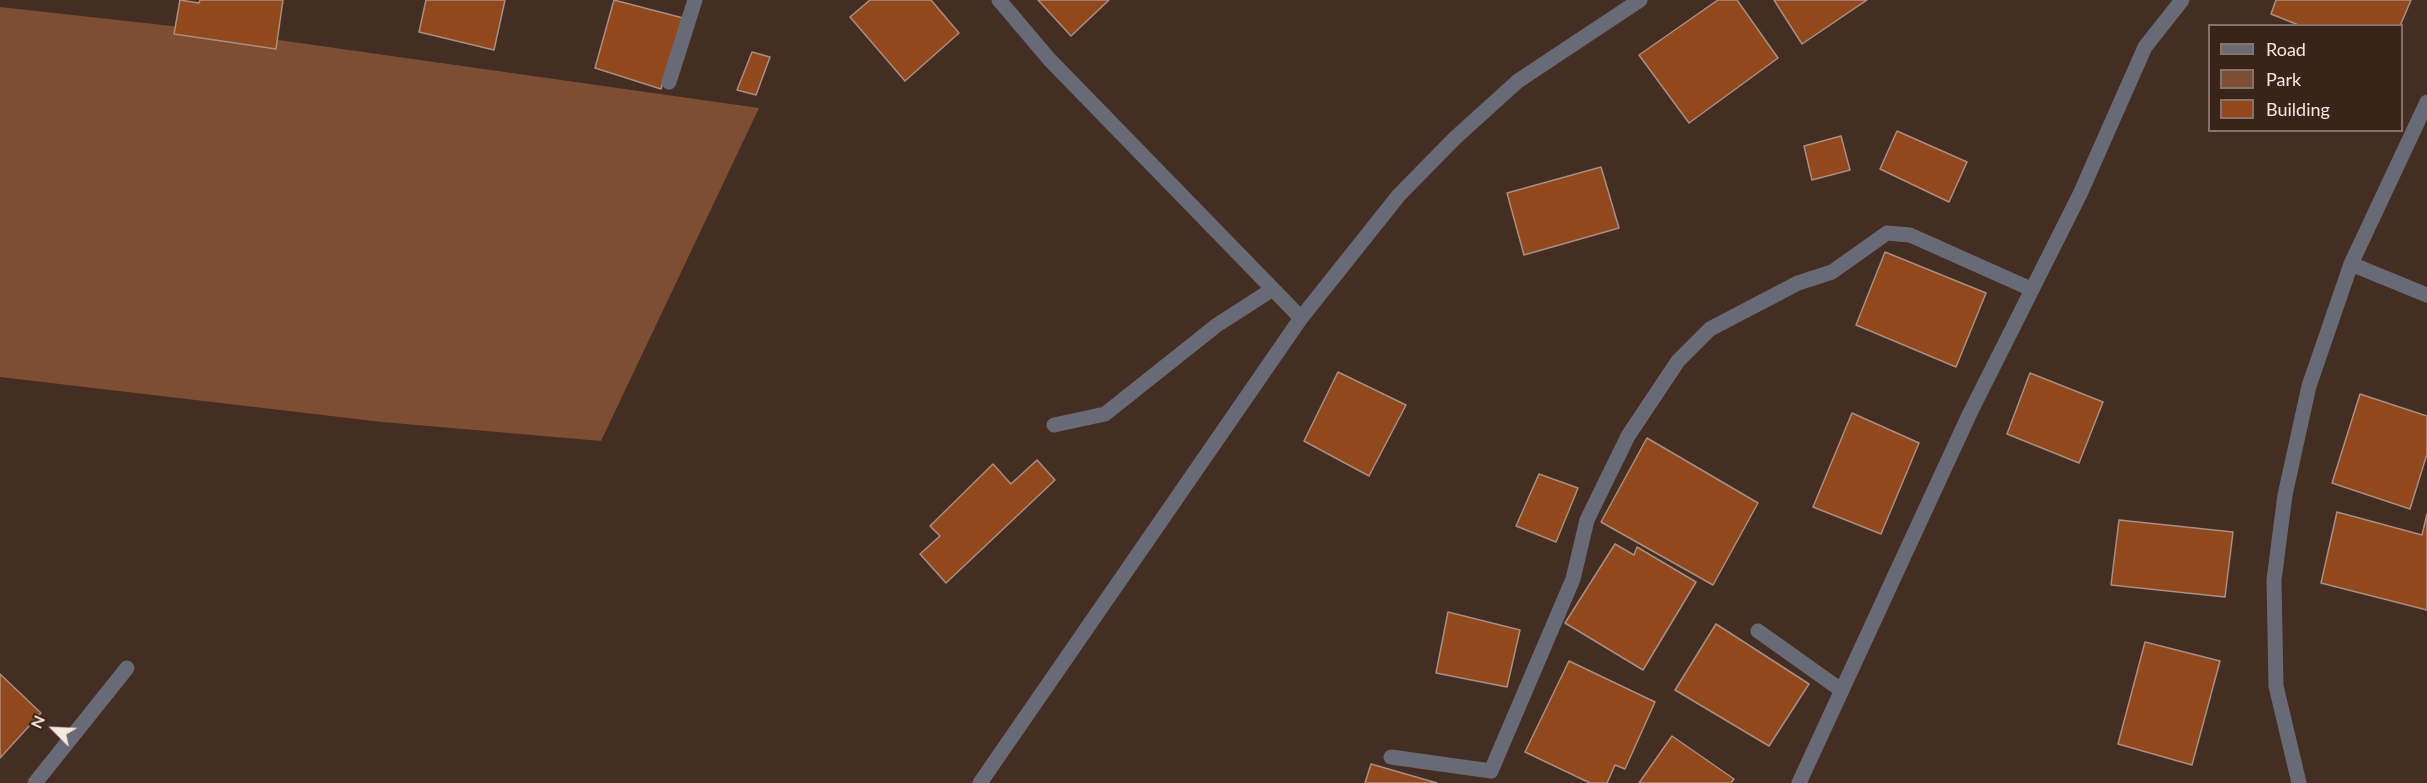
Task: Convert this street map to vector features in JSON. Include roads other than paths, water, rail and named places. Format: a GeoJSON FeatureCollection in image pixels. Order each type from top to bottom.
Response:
{"type":"FeatureCollection","features":[{"type":"Feature","properties":{"kind":"street"},"geometry":{"type":"LineString","coordinates":[[669,82],[695,0]]}},
{"type":"Feature","properties":{"kind":"street"},"geometry":{"type":"LineString","coordinates":[[999,0],[1049,58],[1300,318]]}},
{"type":"Feature","properties":{"kind":"street"},"geometry":{"type":"LineString","coordinates":[[980,783],[1300,318],[1399,195],[1455,138],[1518,81],[1640,0]]}},
{"type":"Feature","properties":{"kind":"street"},"geometry":{"type":"LineString","coordinates":[[1799,783],[2031,289],[2080,194],[2145,47],[2182,0]]}},
{"type":"Feature","properties":{"kind":"street"},"geometry":{"type":"LineString","coordinates":[[2299,783],[2276,686],[2274,580],[2285,495],[2309,386],[2351,264],[2427,102]]}},
{"type":"Feature","properties":{"kind":"street"},"geometry":{"type":"LineString","coordinates":[[1391,757],[1491,771],[1573,579],[1587,520],[1623,447],[1678,361],[1710,329],[1798,283],[1832,272],[1887,233],[1910,235],[2031,289]]}},
{"type":"Feature","properties":{"kind":"street"},"geometry":{"type":"LineString","coordinates":[[2351,264],[2427,295]]}},
{"type":"Feature","properties":{"kind":"street"},"geometry":{"type":"LineString","coordinates":[[1054,425],[1105,414],[1217,325],[1273,289]]}},
{"type":"Feature","properties":{"kind":"street"},"geometry":{"type":"LineString","coordinates":[[1758,631],[1841,690]]}},
{"type":"Feature","properties":{"kind":"street"},"geometry":{"type":"LineString","coordinates":[[35,783],[127,668]]}}]}
